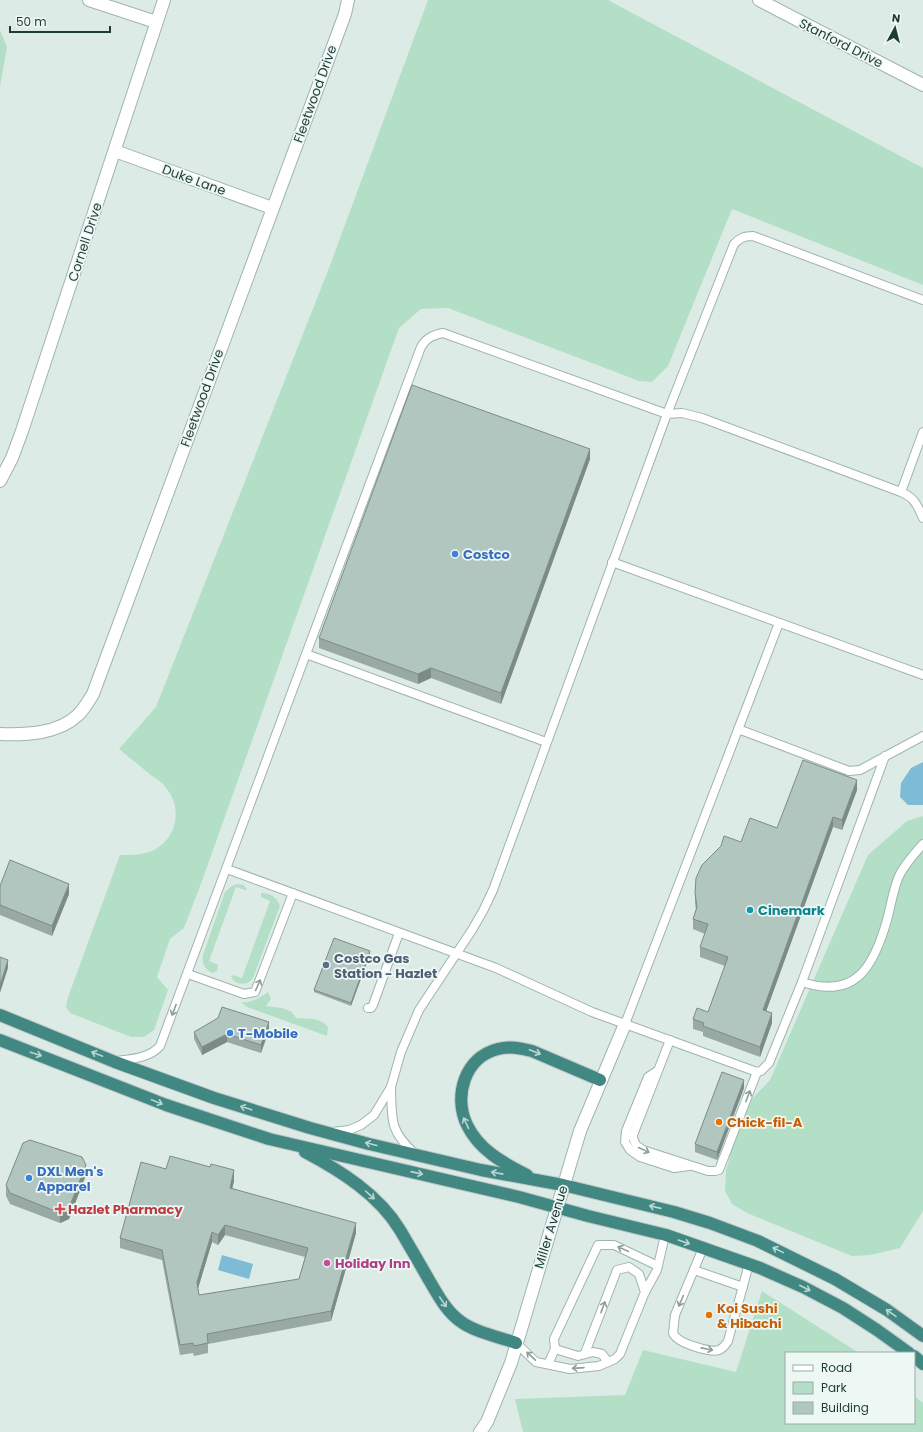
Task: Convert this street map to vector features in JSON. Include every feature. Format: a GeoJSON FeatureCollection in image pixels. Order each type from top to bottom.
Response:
{"type":"FeatureCollection","features":[{"type":"Feature","properties":{"kind":"highway"},"geometry":{"type":"LineString","coordinates":[[0,1015],[115,1062],[214,1098],[328,1133],[480,1170],[563,1185],[674,1212],[758,1241],[835,1279],[887,1310],[923,1336]]}},
{"type":"Feature","properties":{"kind":"highway"},"geometry":{"type":"LineString","coordinates":[[0,1040],[166,1105],[233,1128],[290,1144],[519,1197],[665,1235],[704,1248],[749,1264],[803,1287],[843,1308],[908,1352]]}},
{"type":"Feature","properties":{"kind":"highway"},"geometry":{"type":"LineString","coordinates":[[539,1181],[506,1165],[493,1156],[477,1140],[467,1126],[462,1113],[460,1099],[462,1084],[466,1074],[473,1064],[484,1055],[497,1049],[508,1047],[532,1051],[600,1080]]}},
{"type":"Feature","properties":{"kind":"highway"},"geometry":{"type":"LineString","coordinates":[[290,1144],[346,1176],[378,1202],[400,1230],[441,1300],[459,1321],[468,1327],[516,1343]]}},
{"type":"Feature","properties":{"kind":"highway"},"geometry":{"type":"LineString","coordinates":[[915,1357],[923,1364]]}},
{"type":"Feature","properties":{"kind":"street"},"geometry":{"type":"LineString","coordinates":[[89,0],[156,22]]}},
{"type":"Feature","properties":{"kind":"street","name":"Cornell Drive"},"geometry":{"type":"LineString","coordinates":[[0,482],[12,458],[22,431],[164,0]]}},
{"type":"Feature","properties":{"kind":"street","name":"Fleetwood Drive"},"geometry":{"type":"LineString","coordinates":[[0,734],[17,735],[55,728],[77,715],[93,694],[345,14],[348,0]]}},
{"type":"Feature","properties":{"kind":"street","name":"Stanford Drive"},"geometry":{"type":"LineString","coordinates":[[759,0],[923,85]]}},
{"type":"Feature","properties":{"kind":"street","name":"Duke Lane"},"geometry":{"type":"LineString","coordinates":[[115,151],[272,208]]}},
{"type":"Feature","properties":{"kind":"street","name":"Miller Avenue"},"geometry":{"type":"LineString","coordinates":[[480,1432],[488,1422],[511,1363],[580,1131],[600,1080],[625,1024]]}},
{"type":"Feature","properties":{"kind":"lane"},"geometry":{"type":"LineString","coordinates":[[328,1133],[349,1130],[361,1125],[374,1115],[391,1086],[401,1052],[416,1016],[430,991],[456,954],[483,911],[493,890],[667,414],[734,244],[739,239],[746,236],[753,236],[923,300]]}},
{"type":"Feature","properties":{"kind":"lane"},"geometry":{"type":"LineString","coordinates":[[115,1062],[144,1056],[153,1052],[160,1046],[421,347],[425,340],[434,335],[444,333],[667,414],[682,412],[702,418],[900,492],[912,498],[923,518]]}},
{"type":"Feature","properties":{"kind":"lane"},"geometry":{"type":"LineString","coordinates":[[900,492],[923,432]]}},
{"type":"Feature","properties":{"kind":"lane"},"geometry":{"type":"LineString","coordinates":[[612,562],[923,675]]}},
{"type":"Feature","properties":{"kind":"lane"},"geometry":{"type":"LineString","coordinates":[[625,1024],[779,623]]}},
{"type":"Feature","properties":{"kind":"lane"},"geometry":{"type":"LineString","coordinates":[[306,654],[546,742]]}},
{"type":"Feature","properties":{"kind":"lane"},"geometry":{"type":"LineString","coordinates":[[738,730],[849,771],[860,770],[923,736]]}},
{"type":"Feature","properties":{"kind":"lane"},"geometry":{"type":"LineString","coordinates":[[227,869],[504,971],[574,1004],[757,1072],[761,1071],[769,1063],[802,982],[885,756]]}},
{"type":"Feature","properties":{"kind":"lane"},"geometry":{"type":"LineString","coordinates":[[802,982],[826,988],[839,987],[851,983],[861,975],[878,946],[893,893],[900,875],[911,857],[923,844]]}},
{"type":"Feature","properties":{"kind":"lane"},"geometry":{"type":"LineString","coordinates":[[188,974],[244,994],[255,992],[293,893]]}},
{"type":"Feature","properties":{"kind":"lane"},"geometry":{"type":"LineString","coordinates":[[368,1008],[373,1006],[399,933]]}},
{"type":"Feature","properties":{"kind":"lane"},"geometry":{"type":"LineString","coordinates":[[670,1040],[634,1130],[633,1138],[636,1145],[643,1150],[708,1171],[713,1172],[719,1170],[757,1072]]}},
{"type":"Feature","properties":{"kind":"lane"},"geometry":{"type":"LineString","coordinates":[[391,1086],[392,1118],[395,1132],[417,1155]]}},
{"type":"Feature","properties":{"kind":"lane"},"geometry":{"type":"LineString","coordinates":[[516,1343],[536,1362],[570,1369],[599,1366],[615,1359],[620,1354],[645,1292],[657,1270],[665,1235]]}},
{"type":"Feature","properties":{"kind":"lane"},"geometry":{"type":"LineString","coordinates":[[548,1364],[555,1350],[554,1339],[598,1245],[614,1245],[658,1266]]}},
{"type":"Feature","properties":{"kind":"lane"},"geometry":{"type":"LineString","coordinates":[[704,1248],[675,1315],[672,1333],[677,1338],[689,1344],[710,1350],[718,1350],[724,1347],[728,1341],[749,1264]]}},
{"type":"Feature","properties":{"kind":"lane"},"geometry":{"type":"LineString","coordinates":[[585,1353],[617,1270],[629,1267],[639,1274],[645,1292]]}},
{"type":"Feature","properties":{"kind":"lane"},"geometry":{"type":"LineString","coordinates":[[694,1270],[743,1287]]}},
{"type":"Feature","properties":{"kind":"lane"},"geometry":{"type":"LineString","coordinates":[[555,1350],[578,1356],[593,1352],[602,1354],[608,1362]]}},
{"type":"Feature","properties":{"kind":"green space"},"geometry":{"type":"Polygon","coordinates":[[[428,0],[608,0],[923,168],[923,285],[732,209],[668,366],[652,382],[639,381],[448,308],[421,309],[399,328],[202,881],[184,928],[170,939],[157,977],[168,990],[154,1030],[144,1037],[131,1037],[70,1013],[66,1007],[67,1000],[120,855],[142,854],[154,850],[162,845],[168,838],[175,822],[175,804],[165,786],[119,749],[156,707],[329,268],[428,0]]]}},
{"type":"Feature","properties":{"kind":"green space"},"geometry":{"type":"Polygon","coordinates":[[[0,30],[7,47],[0,86],[0,30]]]}},
{"type":"Feature","properties":{"kind":"green space"},"geometry":{"type":"Polygon","coordinates":[[[923,816],[923,1211],[900,1248],[870,1255],[852,1256],[747,1213],[732,1204],[725,1191],[726,1170],[734,1142],[752,1099],[770,1080],[868,855],[907,821],[923,816]]]}},
{"type":"Feature","properties":{"kind":"green space"},"geometry":{"type":"Polygon","coordinates":[[[237,884],[244,885],[247,890],[236,887],[209,961],[218,965],[217,971],[212,973],[204,966],[203,955],[225,892],[237,884]]]}},
{"type":"Feature","properties":{"kind":"green space"},"geometry":{"type":"Polygon","coordinates":[[[261,893],[267,893],[273,896],[280,906],[253,978],[247,983],[241,984],[235,981],[231,976],[233,975],[242,978],[270,901],[261,897],[261,893]]]}},
{"type":"Feature","properties":{"kind":"green space"},"geometry":{"type":"Polygon","coordinates":[[[268,992],[271,999],[266,1006],[282,1008],[292,1012],[296,1018],[317,1020],[328,1027],[327,1036],[247,1007],[241,1002],[252,1001],[268,992]]]}},
{"type":"Feature","properties":{"kind":"green space"},"geometry":{"type":"Polygon","coordinates":[[[762,1291],[857,1352],[785,1352],[785,1424],[915,1424],[915,1397],[923,1403],[923,1432],[523,1432],[515,1399],[625,1395],[643,1350],[736,1372],[762,1291]]]}},
{"type":"Feature","properties":{"kind":"water"},"geometry":{"type":"Polygon","coordinates":[[[923,762],[923,805],[908,805],[900,797],[901,783],[911,768],[923,762]]]}},
{"type":"Feature","properties":{"kind":"water"},"geometry":{"type":"Polygon","coordinates":[[[222,1255],[253,1264],[249,1279],[218,1270],[222,1255]]]}},
{"type":"Feature","properties":{"kind":"building","name":"Costco"},"geometry":{"type":"Polygon","coordinates":[[[412,385],[590,449],[501,693],[431,668],[418,674],[319,638],[412,385]]]}},
{"type":"Feature","properties":{"kind":"building","name":"Cinemark"},"geometry":{"type":"Polygon","coordinates":[[[803,760],[857,780],[842,820],[833,817],[763,1010],[772,1013],[760,1047],[703,1026],[704,1023],[693,1019],[697,1008],[708,1012],[728,957],[700,947],[708,924],[693,919],[697,907],[695,893],[696,878],[702,865],[721,846],[724,836],[741,842],[750,818],[777,828],[803,760]]]}},
{"type":"Feature","properties":{"kind":"building"},"geometry":{"type":"Polygon","coordinates":[[[10,860],[69,884],[52,926],[0,905],[0,886],[10,860]]]}},
{"type":"Feature","properties":{"kind":"building"},"geometry":{"type":"Polygon","coordinates":[[[334,938],[370,951],[351,1003],[314,990],[334,938]]]}},
{"type":"Feature","properties":{"kind":"building"},"geometry":{"type":"Polygon","coordinates":[[[0,957],[8,960],[0,985],[0,957]]]}},
{"type":"Feature","properties":{"kind":"building"},"geometry":{"type":"Polygon","coordinates":[[[222,1007],[269,1022],[261,1045],[227,1034],[202,1047],[194,1032],[218,1018],[222,1007]]]}},
{"type":"Feature","properties":{"kind":"building","name":"Chick-fil-A"},"geometry":{"type":"Polygon","coordinates":[[[722,1072],[744,1080],[717,1152],[695,1144],[722,1072]]]}},
{"type":"Feature","properties":{"kind":"building"},"geometry":{"type":"Polygon","coordinates":[[[30,1140],[82,1157],[86,1165],[69,1208],[60,1213],[10,1193],[6,1185],[23,1143],[30,1140]]]}},
{"type":"Feature","properties":{"kind":"building","name":"Holiday Inn"},"geometry":{"type":"Polygon","coordinates":[[[170,1156],[210,1167],[211,1164],[234,1170],[230,1188],[356,1223],[331,1311],[207,1334],[208,1343],[194,1346],[193,1343],[180,1345],[162,1250],[120,1238],[141,1162],[166,1169],[170,1156]],[[225,1225],[218,1235],[212,1232],[197,1282],[199,1295],[299,1279],[308,1248],[225,1225]]]}},
{"type":"Feature","properties":{"kind":"place","name":"Costco"},"geometry":{"type":"Point","coordinates":[455,554]}},
{"type":"Feature","properties":{"kind":"place","name":"Cinemark"},"geometry":{"type":"Point","coordinates":[750,910]}},
{"type":"Feature","properties":{"kind":"place","name":"Costco Gas Station - Hazlet"},"geometry":{"type":"Point","coordinates":[326,965]}},
{"type":"Feature","properties":{"kind":"place","name":"T-Mobile"},"geometry":{"type":"Point","coordinates":[230,1033]}},
{"type":"Feature","properties":{"kind":"place","name":"Chick-fil-A"},"geometry":{"type":"Point","coordinates":[719,1122]}},
{"type":"Feature","properties":{"kind":"place","name":"DXL Men's Apparel"},"geometry":{"type":"Point","coordinates":[29,1178]}},
{"type":"Feature","properties":{"kind":"place","name":"Hazlet Pharmacy"},"geometry":{"type":"Point","coordinates":[60,1209]}},
{"type":"Feature","properties":{"kind":"place","name":"Holiday Inn"},"geometry":{"type":"Point","coordinates":[327,1263]}},
{"type":"Feature","properties":{"kind":"place","name":"Koi Sushi & Hibachi"},"geometry":{"type":"Point","coordinates":[709,1315]}}]}
